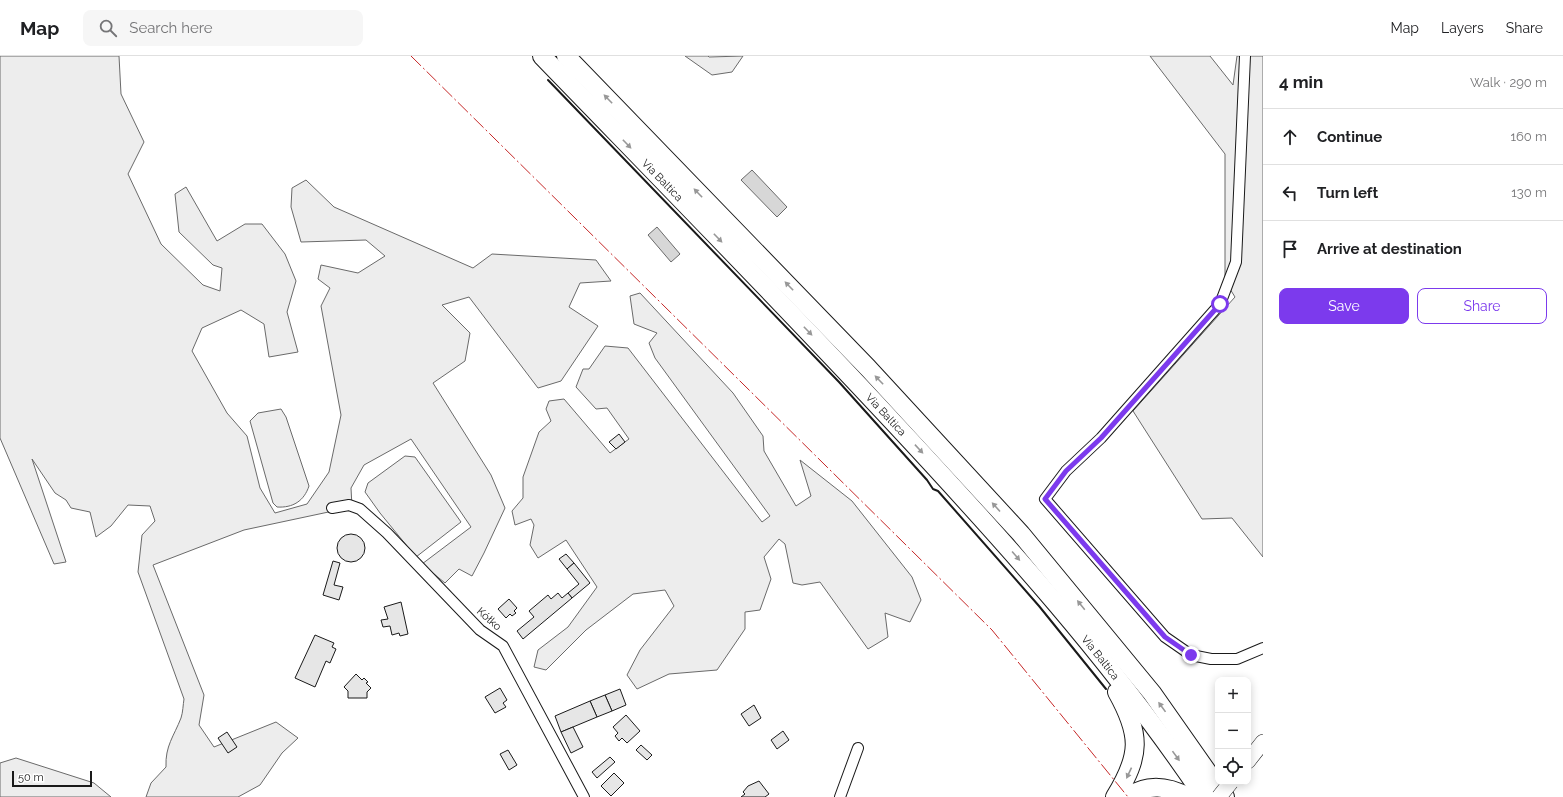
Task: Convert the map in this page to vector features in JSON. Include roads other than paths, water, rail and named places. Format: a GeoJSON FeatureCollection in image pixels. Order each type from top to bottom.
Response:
{"type":"FeatureCollection","features":[{"type":"Feature","properties":{"kind":"highway","name":"Via Baltica"},"geometry":{"type":"LineString","coordinates":[[542,56],[834,358],[948,480],[1041,585],[1093,648],[1169,747],[1204,797]]}},
{"type":"Feature","properties":{"kind":"highway","name":"Via Baltica"},"geometry":{"type":"LineString","coordinates":[[566,56],[868,368],[977,485],[1081,605],[1152,693],[1225,797]]}},
{"type":"Feature","properties":{"kind":"highway"},"geometry":{"type":"LineString","coordinates":[[1093,648],[1126,708],[1135,740],[1135,753],[1132,766],[1115,797]]}},
{"type":"Feature","properties":{"kind":"highway"},"geometry":{"type":"LineString","coordinates":[[1185,739],[1215,772]]}},
{"type":"Feature","properties":{"kind":"highway"},"geometry":{"type":"LineString","coordinates":[[1228,785],[1240,797]]}},
{"type":"Feature","properties":{"kind":"highway"},"geometry":{"type":"LineString","coordinates":[[1128,797],[1142,790],[1154,787],[1165,787],[1188,797]]}},
{"type":"Feature","properties":{"kind":"main road"},"geometry":{"type":"LineString","coordinates":[[1251,757],[1263,742]]}},
{"type":"Feature","properties":{"kind":"main road"},"geometry":{"type":"LineString","coordinates":[[1219,797],[1229,785]]}},
{"type":"Feature","properties":{"kind":"street"},"geometry":{"type":"LineString","coordinates":[[1245,56],[1236,262],[1226,291],[1220,304],[1101,438],[1066,471],[1045,499],[1165,637],[1191,655],[1211,659],[1238,659],[1263,648]]}},
{"type":"Feature","properties":{"kind":"street","name":"Kółko"},"geometry":{"type":"LineString","coordinates":[[332,508],[348,505],[360,509],[387,533],[480,630],[503,646],[584,797]]}},
{"type":"Feature","properties":{"kind":"street"},"geometry":{"type":"LineString","coordinates":[[840,797],[858,748]]}}]}
